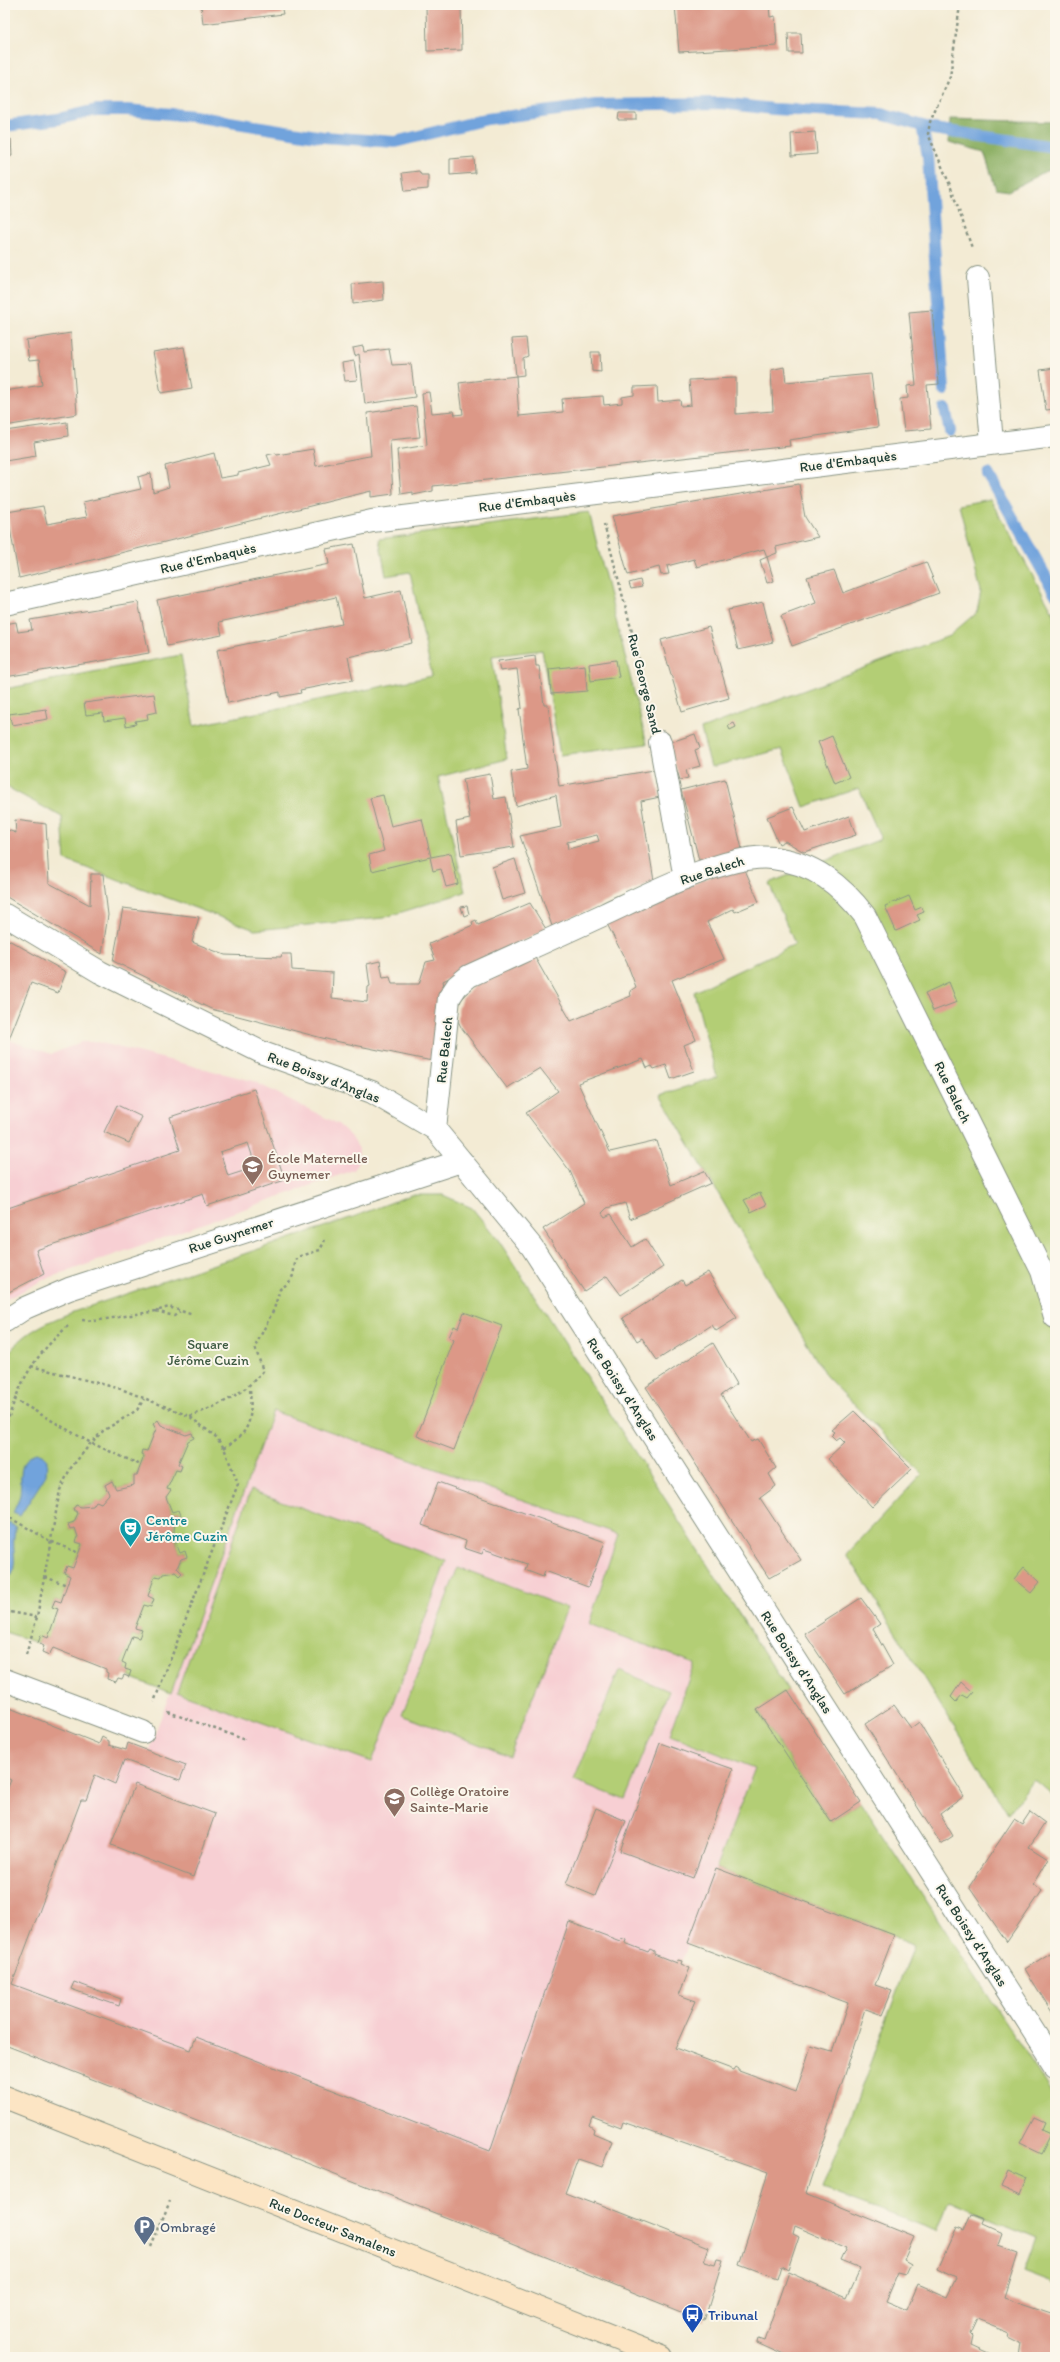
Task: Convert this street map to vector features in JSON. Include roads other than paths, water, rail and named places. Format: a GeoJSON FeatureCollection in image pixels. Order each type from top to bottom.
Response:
{"type":"FeatureCollection","features":[{"type":"Feature","properties":{"kind":"main road","name":"Rue Docteur Samalens"},"geometry":{"type":"LineString","coordinates":[[5,2097],[660,2357]]}},
{"type":"Feature","properties":{"kind":"street"},"geometry":{"type":"LineString","coordinates":[[978,278],[992,443]]}},
{"type":"Feature","properties":{"kind":"street","name":"Rue d'Embaquès"},"geometry":{"type":"LineString","coordinates":[[5,604],[372,521],[1055,436]]}},
{"type":"Feature","properties":{"kind":"street","name":"Rue George Sand"},"geometry":{"type":"LineString","coordinates":[[660,742],[685,878]]}},
{"type":"Feature","properties":{"kind":"street","name":"Rue Balech"},"geometry":{"type":"LineString","coordinates":[[435,1130],[449,998],[456,986],[470,976],[685,878],[750,858],[773,858],[799,864],[824,875],[848,894],[865,916],[1042,1271],[1055,1317]]}},
{"type":"Feature","properties":{"kind":"street","name":"Rue Boissy d'Anglas"},"geometry":{"type":"LineString","coordinates":[[5,915],[100,972],[263,1053],[372,1092],[435,1130],[532,1247],[1055,2065]]}},
{"type":"Feature","properties":{"kind":"street","name":"Rue Guynemer"},"geometry":{"type":"LineString","coordinates":[[5,1321],[25,1308],[68,1290],[461,1161]]}},
{"type":"Feature","properties":{"kind":"street"},"geometry":{"type":"LineString","coordinates":[[10,1682],[143,1732]]}},
{"type":"Feature","properties":{"kind":"water"},"geometry":{"type":"Polygon","coordinates":[[[36,1453],[42,1455],[47,1460],[46,1475],[20,1516],[13,1513],[19,1500],[23,1464],[30,1456],[36,1453]]]}},
{"type":"Feature","properties":{"kind":"water"},"geometry":{"type":"Polygon","coordinates":[[[9,1523],[16,1527],[14,1534],[14,1569],[12,1575],[5,1579],[5,1534],[9,1523]]]}},
{"type":"Feature","properties":{"kind":"waterway"},"geometry":{"type":"LineString","coordinates":[[5,126],[58,119],[96,110],[127,110],[193,116],[323,137],[395,142],[487,119],[597,105],[721,103],[773,109],[881,114],[933,129],[1055,147]]}},
{"type":"Feature","properties":{"kind":"waterway"},"geometry":{"type":"LineString","coordinates":[[922,126],[928,156],[944,390]]}},
{"type":"Feature","properties":{"kind":"waterway"},"geometry":{"type":"LineString","coordinates":[[945,409],[950,431]]}},
{"type":"Feature","properties":{"kind":"waterway"},"geometry":{"type":"LineString","coordinates":[[988,474],[1055,593]]}},
{"type":"Feature","properties":{"kind":"place","name":"École Maternelle Guynemer"},"geometry":{"type":"Point","coordinates":[253,1186]}},
{"type":"Feature","properties":{"kind":"place","name":"Centre Jérôme Cuzin"},"geometry":{"type":"Point","coordinates":[130,1548]}},
{"type":"Feature","properties":{"kind":"place","name":"Collège Oratoire Sainte-Marie"},"geometry":{"type":"Point","coordinates":[395,1818]}},
{"type":"Feature","properties":{"kind":"place","name":"Ombragé"},"geometry":{"type":"Point","coordinates":[144,2246]}},
{"type":"Feature","properties":{"kind":"place","name":"Tribunal"},"geometry":{"type":"Point","coordinates":[693,2334]}},
{"type":"Feature","properties":{"kind":"park label","name":"Square Jérôme Cuzin"},"geometry":{"type":"Point","coordinates":[208,1352]}}]}
